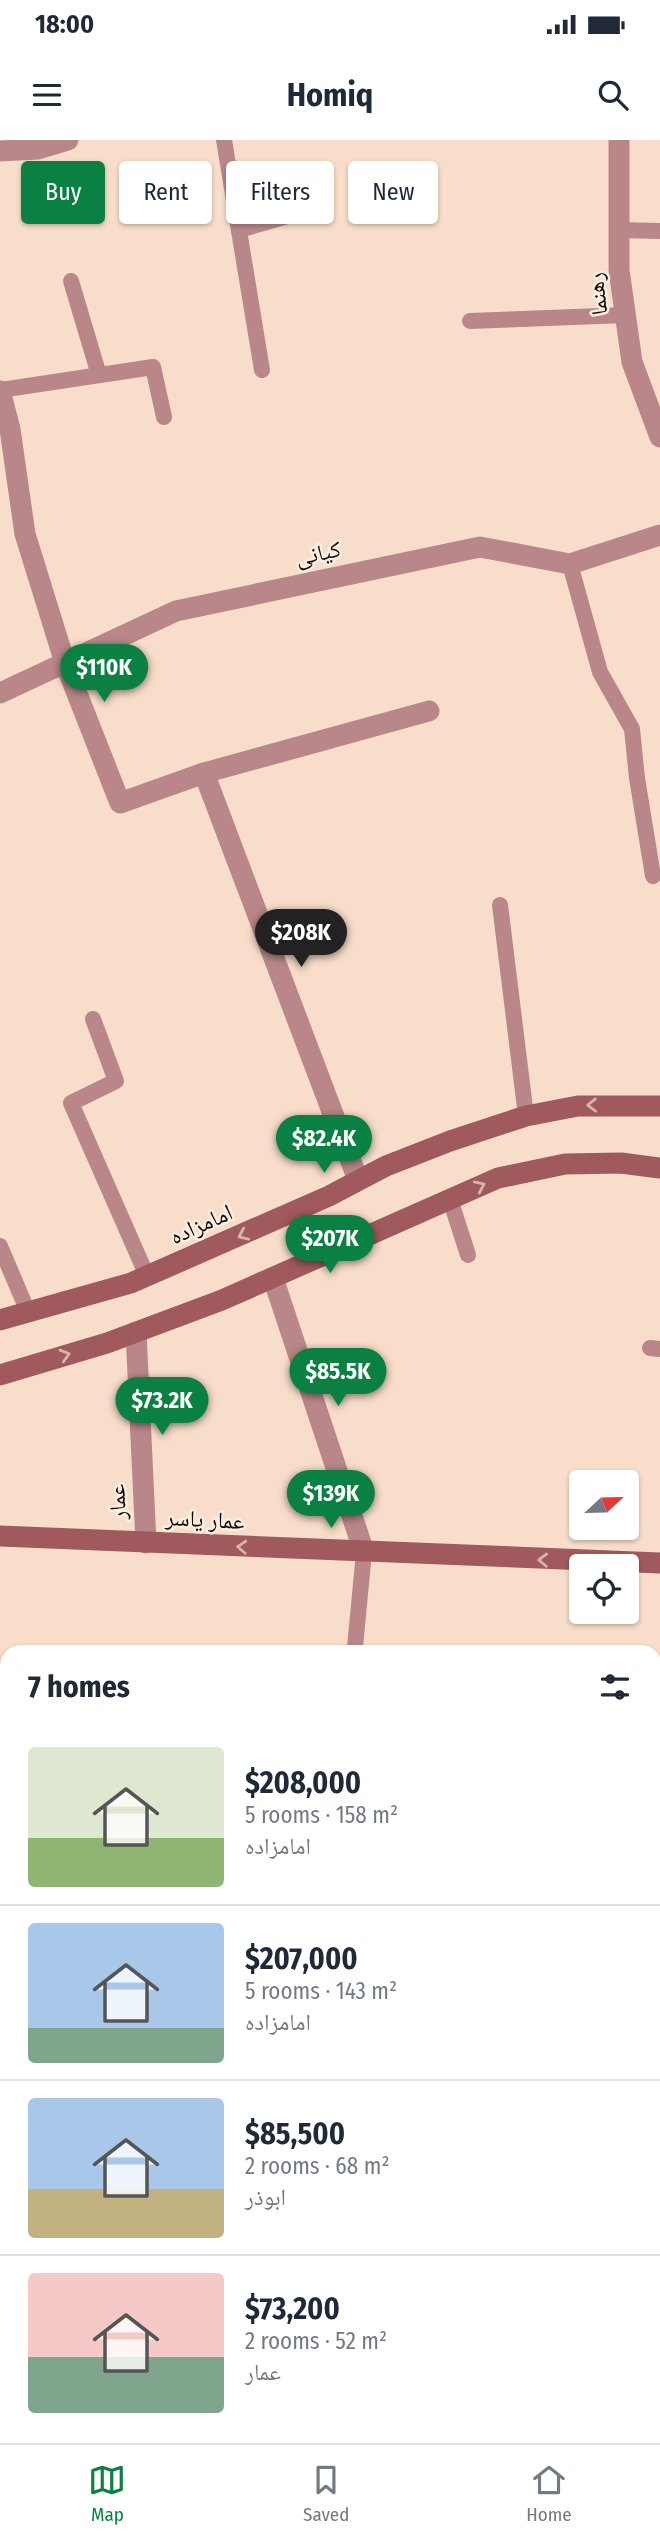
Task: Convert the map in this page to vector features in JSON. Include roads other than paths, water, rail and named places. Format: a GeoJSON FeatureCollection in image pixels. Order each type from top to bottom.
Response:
{"type":"FeatureCollection","features":[{"type":"Feature","properties":{"kind":"street"},"geometry":{"type":"LineString","coordinates":[[0,151],[38,149],[68,140]]}},
{"type":"Feature","properties":{"kind":"street","name":"رهنما"},"geometry":{"type":"LineString","coordinates":[[619,140],[619,270],[632,362],[660,437]]}},
{"type":"Feature","properties":{"kind":"street"},"geometry":{"type":"LineString","coordinates":[[0,390],[10,429],[25,534],[65,663],[120,803],[204,773],[429,711]]}},
{"type":"Feature","properties":{"kind":"street","name":"کیانی"},"geometry":{"type":"LineString","coordinates":[[0,693],[176,611],[480,547],[570,564],[660,535]]}},
{"type":"Feature","properties":{"kind":"street"},"geometry":{"type":"LineString","coordinates":[[204,773],[358,1180]]}},
{"type":"Feature","properties":{"kind":"street","name":"امامزاده"},"geometry":{"type":"LineString","coordinates":[[0,1320],[147,1276],[329,1196],[386,1166],[526,1116],[578,1106],[660,1106]]}},
{"type":"Feature","properties":{"kind":"street"},"geometry":{"type":"LineString","coordinates":[[0,1375],[136,1332],[222,1300],[498,1178],[565,1164],[621,1163],[660,1168]]}},
{"type":"Feature","properties":{"kind":"street"},"geometry":{"type":"LineString","coordinates":[[273,1278],[364,1552]]}},
{"type":"Feature","properties":{"kind":"street","name":"عمار"},"geometry":{"type":"LineString","coordinates":[[136,1332],[146,1542]]}},
{"type":"Feature","properties":{"kind":"street","name":"عمار یاسر"},"geometry":{"type":"LineString","coordinates":[[0,1536],[660,1563]]}},
{"type":"Feature","properties":{"kind":"lane"},"geometry":{"type":"LineString","coordinates":[[224,140],[262,370]]}},
{"type":"Feature","properties":{"kind":"lane"},"geometry":{"type":"LineString","coordinates":[[239,230],[260,224]]}},
{"type":"Feature","properties":{"kind":"lane"},"geometry":{"type":"LineString","coordinates":[[619,230],[660,231]]}},
{"type":"Feature","properties":{"kind":"lane"},"geometry":{"type":"LineString","coordinates":[[71,281],[99,375]]}},
{"type":"Feature","properties":{"kind":"lane"},"geometry":{"type":"LineString","coordinates":[[470,321],[626,314]]}},
{"type":"Feature","properties":{"kind":"lane"},"geometry":{"type":"LineString","coordinates":[[0,390],[153,367],[164,417]]}},
{"type":"Feature","properties":{"kind":"lane"},"geometry":{"type":"LineString","coordinates":[[570,564],[600,672],[632,729],[653,876]]}},
{"type":"Feature","properties":{"kind":"lane"},"geometry":{"type":"LineString","coordinates":[[500,905],[526,1116]]}},
{"type":"Feature","properties":{"kind":"lane"},"geometry":{"type":"LineString","coordinates":[[93,1019],[116,1081],[71,1103],[147,1276]]}},
{"type":"Feature","properties":{"kind":"lane"},"geometry":{"type":"LineString","coordinates":[[450,1199],[468,1255]]}},
{"type":"Feature","properties":{"kind":"lane"},"geometry":{"type":"LineString","coordinates":[[0,1246],[28,1312]]}},
{"type":"Feature","properties":{"kind":"lane"},"geometry":{"type":"LineString","coordinates":[[355,1645],[364,1552]]}}]}
